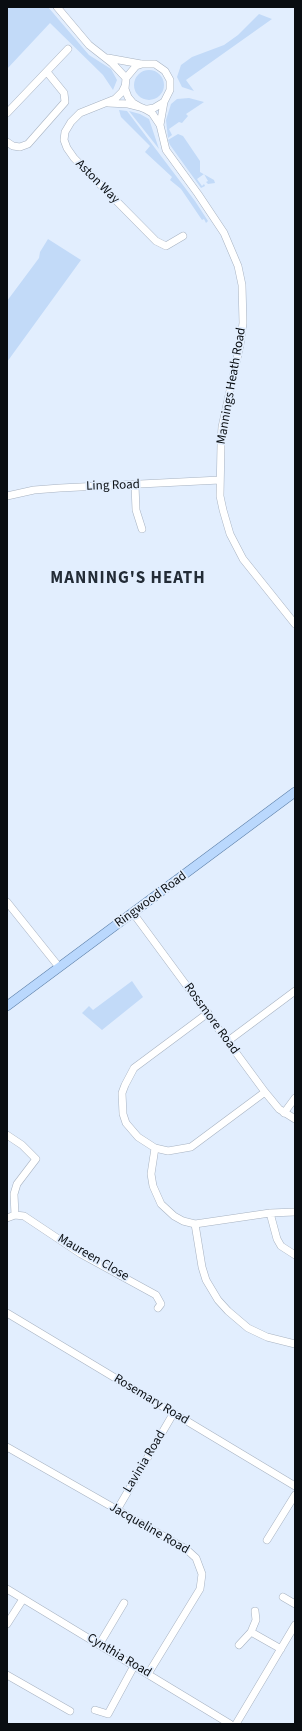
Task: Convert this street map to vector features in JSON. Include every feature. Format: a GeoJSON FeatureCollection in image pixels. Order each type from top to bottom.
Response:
{"type":"FeatureCollection","features":[{"type":"Feature","properties":{"kind":"main road","name":"Ringwood Road"},"geometry":{"type":"LineString","coordinates":[[7,1006],[295,792]]}},
{"type":"Feature","properties":{"kind":"street"},"geometry":{"type":"LineString","coordinates":[[60,8],[89,45],[106,58],[126,78]]}},
{"type":"Feature","properties":{"kind":"street"},"geometry":{"type":"LineString","coordinates":[[7,112],[68,49]]}},
{"type":"Feature","properties":{"kind":"street"},"geometry":{"type":"LineString","coordinates":[[106,58],[142,64],[155,64],[160,66],[168,75],[170,90],[164,102],[154,108],[142,108],[133,103],[128,97],[125,86],[126,78],[131,70],[142,64]]}},
{"type":"Feature","properties":{"kind":"street"},"geometry":{"type":"LineString","coordinates":[[7,142],[13,146],[20,147],[28,144],[65,102],[64,93],[46,72]]}},
{"type":"Feature","properties":{"kind":"street","name":"Aston Way"},"geometry":{"type":"LineString","coordinates":[[125,86],[122,92],[107,103],[80,113],[71,122],[65,132],[64,140],[67,148],[74,158],[156,241],[166,246],[183,236]]}},
{"type":"Feature","properties":{"kind":"street","name":"Mannings Heath Road"},"geometry":{"type":"LineString","coordinates":[[160,125],[164,102]]}},
{"type":"Feature","properties":{"kind":"street","name":"Aston Way"},"geometry":{"type":"LineString","coordinates":[[107,103],[128,104],[142,108]]}},
{"type":"Feature","properties":{"kind":"street","name":"Mannings Heath Road"},"geometry":{"type":"LineString","coordinates":[[142,108],[152,113],[160,125],[166,150],[224,233],[238,266],[242,285],[243,323],[240,345],[222,427],[219,460],[220,496],[223,510],[236,547],[253,573],[295,624]]}},
{"type":"Feature","properties":{"kind":"street","name":"Ling Road"},"geometry":{"type":"LineString","coordinates":[[7,496],[34,490],[60,488],[220,480]]}},
{"type":"Feature","properties":{"kind":"street"},"geometry":{"type":"LineString","coordinates":[[135,485],[136,510],[142,529]]}},
{"type":"Feature","properties":{"kind":"street"},"geometry":{"type":"LineString","coordinates":[[7,902],[59,967]]}},
{"type":"Feature","properties":{"kind":"street","name":"Rossmore Road"},"geometry":{"type":"LineString","coordinates":[[134,913],[265,1092],[284,1113],[295,1119]]}},
{"type":"Feature","properties":{"kind":"street"},"geometry":{"type":"LineString","coordinates":[[228,1041],[295,991]]}},
{"type":"Feature","properties":{"kind":"street"},"geometry":{"type":"LineString","coordinates":[[208,1013],[134,1068],[125,1085],[123,1104],[126,1123],[138,1137],[155,1148],[168,1151],[191,1147],[265,1092]]}},
{"type":"Feature","properties":{"kind":"street"},"geometry":{"type":"LineString","coordinates":[[284,1113],[295,1098]]}},
{"type":"Feature","properties":{"kind":"street"},"geometry":{"type":"LineString","coordinates":[[7,1135],[22,1145],[36,1159],[17,1184],[14,1194],[15,1215],[7,1218]]}},
{"type":"Feature","properties":{"kind":"street"},"geometry":{"type":"LineString","coordinates":[[155,1148],[151,1174],[153,1186],[160,1204],[174,1216],[183,1221],[196,1224],[270,1213],[295,1212]]}},
{"type":"Feature","properties":{"kind":"street"},"geometry":{"type":"LineString","coordinates":[[270,1213],[277,1239],[281,1246],[295,1255]]}},
{"type":"Feature","properties":{"kind":"street","name":"Maureen Close"},"geometry":{"type":"LineString","coordinates":[[15,1215],[24,1216],[81,1254],[156,1295],[161,1304],[158,1308]]}},
{"type":"Feature","properties":{"kind":"street"},"geometry":{"type":"LineString","coordinates":[[196,1224],[202,1267],[206,1280],[218,1300],[228,1311],[248,1328],[267,1337],[295,1344]]}},
{"type":"Feature","properties":{"kind":"street","name":"Rosemary Road"},"geometry":{"type":"LineString","coordinates":[[7,1313],[295,1486]]}},
{"type":"Feature","properties":{"kind":"street","name":"Lavinia Road"},"geometry":{"type":"LineString","coordinates":[[117,1510],[174,1414]]}},
{"type":"Feature","properties":{"kind":"street","name":"Jacqueline Road"},"geometry":{"type":"LineString","coordinates":[[7,1447],[192,1554],[199,1563],[202,1574],[200,1588],[148,1674]]}},
{"type":"Feature","properties":{"kind":"street"},"geometry":{"type":"LineString","coordinates":[[267,1540],[295,1495]]}},
{"type":"Feature","properties":{"kind":"street","name":"Cynthia Road"},"geometry":{"type":"LineString","coordinates":[[7,1589],[230,1724]]}},
{"type":"Feature","properties":{"kind":"street"},"geometry":{"type":"LineString","coordinates":[[283,1597],[295,1604]]}},
{"type":"Feature","properties":{"kind":"street"},"geometry":{"type":"LineString","coordinates":[[7,1624],[23,1599]]}},
{"type":"Feature","properties":{"kind":"street"},"geometry":{"type":"LineString","coordinates":[[99,1645],[124,1603]]}},
{"type":"Feature","properties":{"kind":"street"},"geometry":{"type":"LineString","coordinates":[[239,1645],[251,1632],[256,1620],[255,1611]]}},
{"type":"Feature","properties":{"kind":"street"},"geometry":{"type":"LineString","coordinates":[[236,1724],[295,1625]]}},
{"type":"Feature","properties":{"kind":"street"},"geometry":{"type":"LineString","coordinates":[[251,1632],[281,1649]]}},
{"type":"Feature","properties":{"kind":"street"},"geometry":{"type":"LineString","coordinates":[[96,1710],[108,1714],[134,1666]]}},
{"type":"Feature","properties":{"kind":"street"},"geometry":{"type":"LineString","coordinates":[[7,1675],[70,1711]]}},
{"type":"Feature","properties":{"kind":"shaded area"},"geometry":{"type":"Polygon","coordinates":[[[7,7],[48,7],[89,55],[111,69],[117,80],[113,90],[103,75],[50,23],[7,69],[7,7]]]}},
{"type":"Feature","properties":{"kind":"shaded area"},"geometry":{"type":"Polygon","coordinates":[[[259,14],[272,19],[186,80],[194,91],[182,87],[177,77],[181,65],[192,57],[224,45],[238,35],[259,14]]]}},
{"type":"Feature","properties":{"kind":"shaded area"},"geometry":{"type":"Polygon","coordinates":[[[149,70],[155,71],[163,79],[163,91],[155,99],[149,100],[143,99],[135,91],[134,85],[135,79],[143,71],[149,70]]]}},
{"type":"Feature","properties":{"kind":"shaded area"},"geometry":{"type":"Polygon","coordinates":[[[189,98],[204,102],[186,114],[188,116],[182,123],[179,122],[169,129],[172,135],[168,138],[166,120],[171,104],[177,99],[189,98]]]}},
{"type":"Feature","properties":{"kind":"shaded area"},"geometry":{"type":"Polygon","coordinates":[[[119,110],[127,111],[195,201],[208,221],[206,223],[204,219],[202,220],[181,189],[170,180],[172,177],[145,152],[150,146],[121,117],[119,110]]]}},
{"type":"Feature","properties":{"kind":"shaded area"},"geometry":{"type":"Polygon","coordinates":[[[129,111],[140,114],[149,119],[159,149],[129,111]]]}},
{"type":"Feature","properties":{"kind":"shaded area"},"geometry":{"type":"Polygon","coordinates":[[[178,134],[183,136],[200,161],[200,172],[204,174],[197,179],[202,186],[204,184],[205,186],[201,188],[170,145],[168,140],[178,134]]]}},
{"type":"Feature","properties":{"kind":"shaded area"},"geometry":{"type":"Polygon","coordinates":[[[204,174],[214,180],[215,183],[208,184],[204,174]]]}},
{"type":"Feature","properties":{"kind":"shaded area"},"geometry":{"type":"Polygon","coordinates":[[[48,239],[81,260],[7,362],[7,301],[39,258],[40,252],[48,239]]]}},
{"type":"Feature","properties":{"kind":"shaded area"},"geometry":{"type":"Polygon","coordinates":[[[132,981],[143,997],[102,1030],[82,1013],[89,1006],[93,1010],[132,981]]]}},
{"type":"Feature","properties":{"kind":"district","name":"MANNING'S HEATH"},"geometry":{"type":"Point","coordinates":[128,579]}}]}
